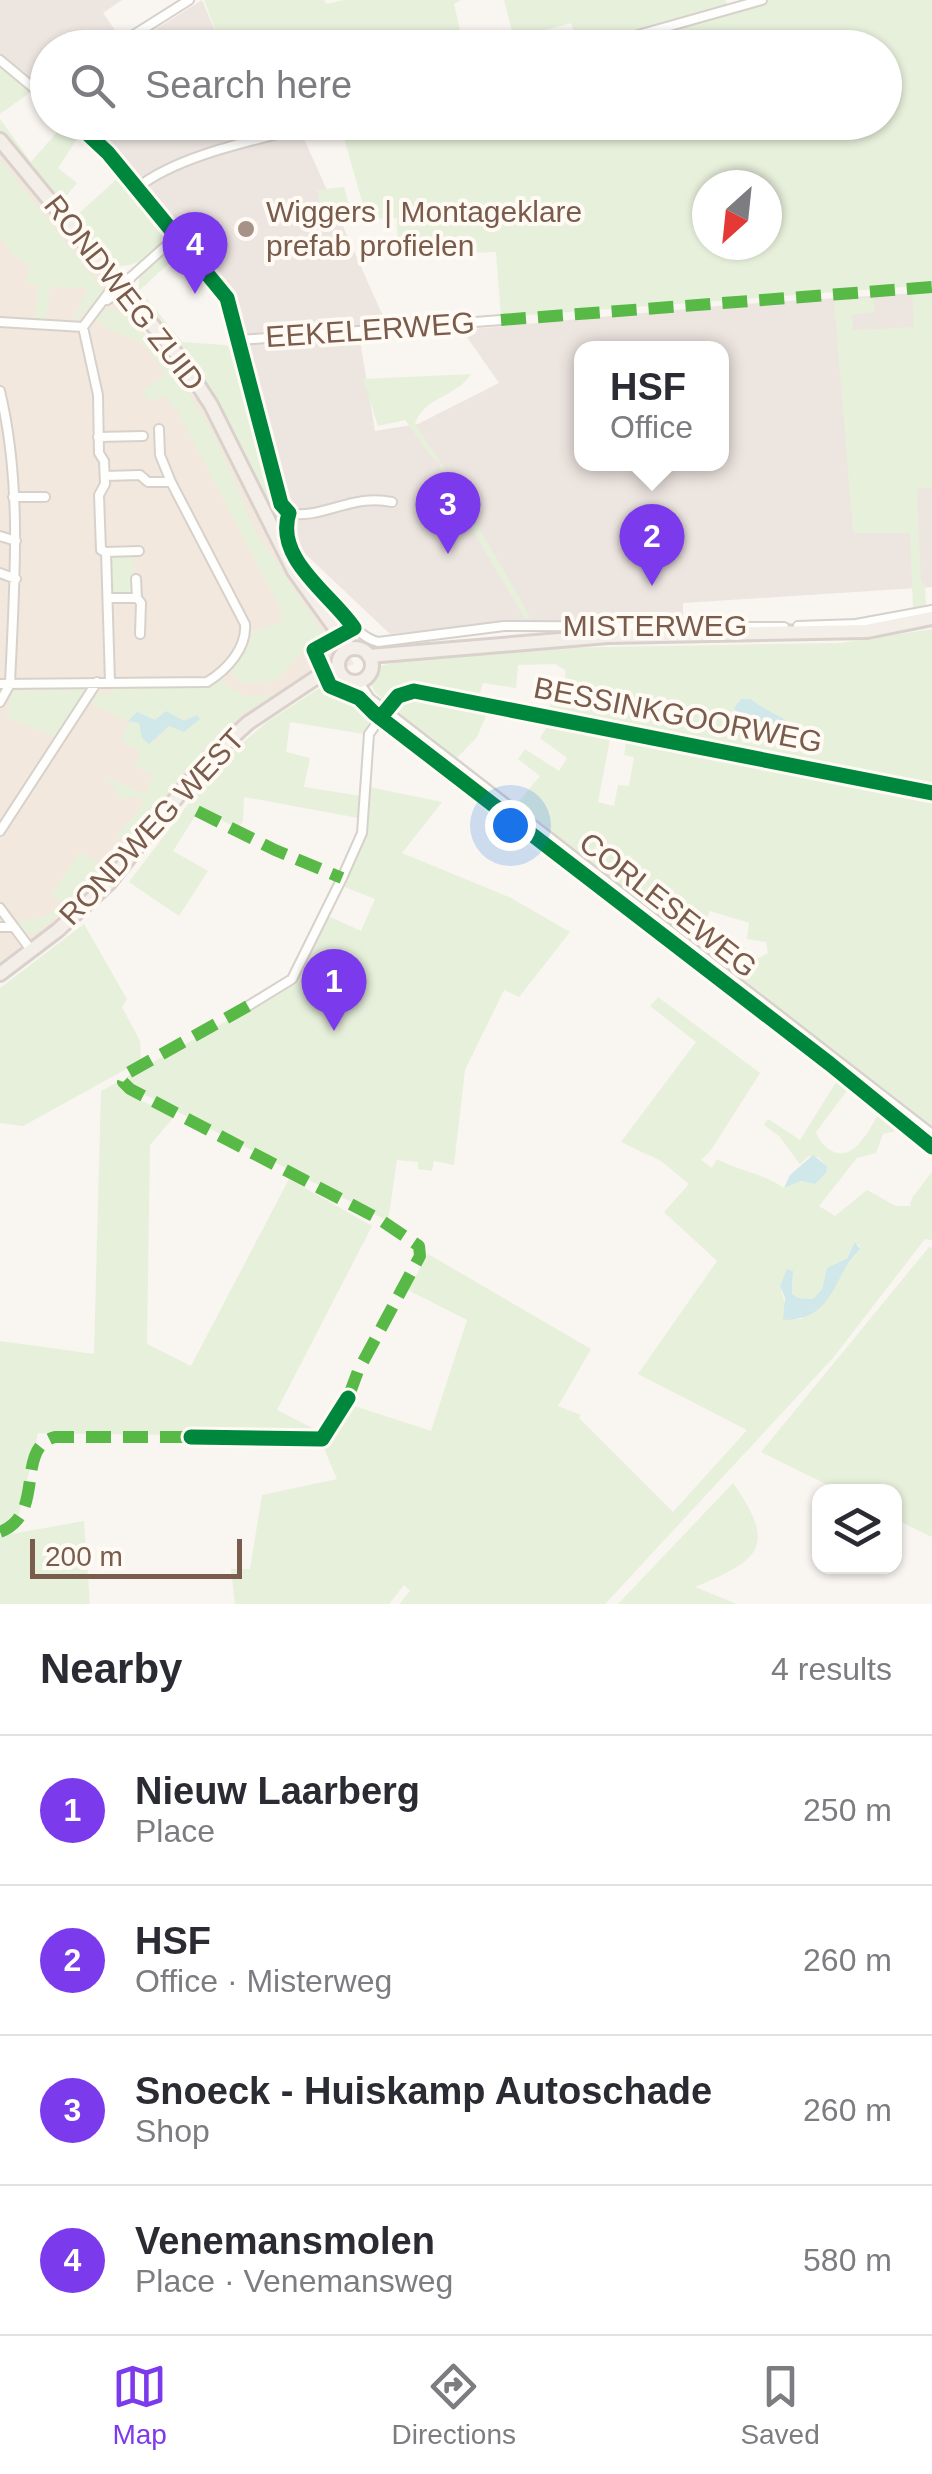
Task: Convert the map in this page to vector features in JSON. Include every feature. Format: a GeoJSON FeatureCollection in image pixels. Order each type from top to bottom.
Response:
{"type":"FeatureCollection","features":[{"type":"Feature","properties":{"kind":"main road","name":"RONDWEG ZUID"},"geometry":{"type":"LineString","coordinates":[[0,140],[26,180],[178,366],[235,455],[294,572],[347,651]]}},
{"type":"Feature","properties":{"kind":"main road","name":"MISTERWEG"},"geometry":{"type":"LineString","coordinates":[[366,671],[400,655],[608,636],[853,632],[932,618]]}},
{"type":"Feature","properties":{"kind":"main road"},"geometry":{"type":"LineString","coordinates":[[361,650],[366,671],[340,672],[347,651],[361,650]]}},
{"type":"Feature","properties":{"kind":"main road","name":"CORLESEWEG"},"geometry":{"type":"LineString","coordinates":[[366,671],[368,699],[932,1136]]}},
{"type":"Feature","properties":{"kind":"main road","name":"RONDWEG WEST"},"geometry":{"type":"LineString","coordinates":[[0,974],[82,910],[215,753],[248,723],[308,685],[340,672]]}},
{"type":"Feature","properties":{"kind":"street"},"geometry":{"type":"LineString","coordinates":[[141,30],[189,0]]}},
{"type":"Feature","properties":{"kind":"street"},"geometry":{"type":"LineString","coordinates":[[656,30],[762,0]]}},
{"type":"Feature","properties":{"kind":"street"},"geometry":{"type":"LineString","coordinates":[[0,60],[30,83]]}},
{"type":"Feature","properties":{"kind":"street"},"geometry":{"type":"LineString","coordinates":[[94,140],[223,289],[240,340],[281,504],[289,513],[302,515],[371,498],[392,502]]}},
{"type":"Feature","properties":{"kind":"street"},"geometry":{"type":"LineString","coordinates":[[137,188],[158,171],[261,140]]}},
{"type":"Feature","properties":{"kind":"street"},"geometry":{"type":"LineString","coordinates":[[83,328],[118,288],[177,236]]}},
{"type":"Feature","properties":{"kind":"street","name":"EEKELERWEG"},"geometry":{"type":"LineString","coordinates":[[240,340],[501,320]]}},
{"type":"Feature","properties":{"kind":"street"},"geometry":{"type":"LineString","coordinates":[[0,322],[83,328]]}},
{"type":"Feature","properties":{"kind":"street"},"geometry":{"type":"LineString","coordinates":[[83,328],[98,396],[98,436],[106,484],[99,496],[101,550],[139,551]]}},
{"type":"Feature","properties":{"kind":"street"},"geometry":{"type":"LineString","coordinates":[[0,391],[16,540],[13,617],[0,702]]}},
{"type":"Feature","properties":{"kind":"street"},"geometry":{"type":"LineString","coordinates":[[5,684],[207,682],[244,642],[244,624],[160,455],[159,429]]}},
{"type":"Feature","properties":{"kind":"street"},"geometry":{"type":"LineString","coordinates":[[98,436],[143,436]]}},
{"type":"Feature","properties":{"kind":"street"},"geometry":{"type":"LineString","coordinates":[[0,464],[11,466]]}},
{"type":"Feature","properties":{"kind":"street"},"geometry":{"type":"LineString","coordinates":[[105,476],[140,475],[148,482],[171,482]]}},
{"type":"Feature","properties":{"kind":"street"},"geometry":{"type":"LineString","coordinates":[[0,501],[45,497]]}},
{"type":"Feature","properties":{"kind":"street","name":"MISTERWEG"},"geometry":{"type":"LineString","coordinates":[[289,513],[286,523],[293,551],[304,571],[360,634],[378,642],[504,626],[856,624],[932,610]]}},
{"type":"Feature","properties":{"kind":"street"},"geometry":{"type":"LineString","coordinates":[[0,536],[16,540]]}},
{"type":"Feature","properties":{"kind":"street"},"geometry":{"type":"LineString","coordinates":[[106,552],[110,682]]}},
{"type":"Feature","properties":{"kind":"street"},"geometry":{"type":"LineString","coordinates":[[0,573],[16,579]]}},
{"type":"Feature","properties":{"kind":"street"},"geometry":{"type":"LineString","coordinates":[[136,579],[141,603],[140,634]]}},
{"type":"Feature","properties":{"kind":"street"},"geometry":{"type":"LineString","coordinates":[[109,598],[137,598]]}},
{"type":"Feature","properties":{"kind":"street"},"geometry":{"type":"LineString","coordinates":[[0,611],[13,617]]}},
{"type":"Feature","properties":{"kind":"street"},"geometry":{"type":"LineString","coordinates":[[0,831],[97,682]]}},
{"type":"Feature","properties":{"kind":"street"},"geometry":{"type":"LineString","coordinates":[[248,1006],[292,979],[362,834],[369,734],[381,709]]}},
{"type":"Feature","properties":{"kind":"street"},"geometry":{"type":"LineString","coordinates":[[0,908],[31,950]]}},
{"type":"Feature","properties":{"kind":"street"},"geometry":{"type":"LineString","coordinates":[[0,928],[14,928]]}},
{"type":"Feature","properties":{"kind":"shaded area"},"geometry":{"type":"Polygon","coordinates":[[[0,0],[122,0],[103,13],[115,30],[30,30],[30,92],[0,110],[0,0]]]}},
{"type":"Feature","properties":{"kind":"shaded area"},"geometry":{"type":"Polygon","coordinates":[[[202,0],[215,30],[154,30],[202,0]]]}},
{"type":"Feature","properties":{"kind":"shaded area"},"geometry":{"type":"Polygon","coordinates":[[[100,140],[305,140],[386,323],[246,335],[230,293],[100,140]]]}},
{"type":"Feature","properties":{"kind":"shaded area"},"geometry":{"type":"Polygon","coordinates":[[[0,147],[200,404],[275,546],[354,664],[279,694],[214,748],[80,907],[0,972],[0,147]]]}},
{"type":"Feature","properties":{"kind":"shaded area"},"geometry":{"type":"Polygon","coordinates":[[[932,292],[932,587],[683,603],[683,619],[530,621],[390,634],[299,548],[247,345],[359,335],[375,431],[418,424],[499,383],[462,330],[728,305],[932,292]]]}},
{"type":"Feature","properties":{"kind":"green space"},"geometry":{"type":"Polygon","coordinates":[[[204,0],[324,0],[326,4],[344,0],[461,0],[454,4],[460,30],[215,30],[204,0]]]}},
{"type":"Feature","properties":{"kind":"green space"},"geometry":{"type":"Polygon","coordinates":[[[504,0],[725,0],[728,7],[644,30],[573,30],[571,23],[546,30],[512,30],[504,0]]]}},
{"type":"Feature","properties":{"kind":"green space"},"geometry":{"type":"Polygon","coordinates":[[[768,0],[932,0],[932,285],[501,317],[496,252],[398,255],[397,218],[367,219],[345,140],[902,140],[902,30],[660,30],[768,0]]]}},
{"type":"Feature","properties":{"kind":"green space"},"geometry":{"type":"Polygon","coordinates":[[[0,64],[30,92],[0,114],[0,64]]]}},
{"type":"Feature","properties":{"kind":"green space"},"geometry":{"type":"Polygon","coordinates":[[[0,119],[31,162],[50,140],[76,140],[58,168],[77,183],[62,201],[76,216],[119,177],[167,234],[142,260],[127,266],[108,265],[0,134],[0,119]]]}},
{"type":"Feature","properties":{"kind":"green space"},"geometry":{"type":"Polygon","coordinates":[[[0,160],[102,288],[102,295],[70,325],[88,288],[50,287],[45,323],[35,321],[38,286],[27,283],[32,267],[11,253],[0,237],[0,160]]]}},
{"type":"Feature","properties":{"kind":"green space"},"geometry":{"type":"Polygon","coordinates":[[[344,187],[353,220],[324,221],[317,190],[344,187]]]}},
{"type":"Feature","properties":{"kind":"green space"},"geometry":{"type":"Polygon","coordinates":[[[172,246],[183,248],[140,290],[182,342],[235,349],[288,549],[242,456],[139,301],[139,278],[172,246]]]}},
{"type":"Feature","properties":{"kind":"green space"},"geometry":{"type":"Polygon","coordinates":[[[932,293],[932,488],[917,488],[921,581],[926,605],[913,608],[910,533],[853,533],[834,301],[873,298],[875,312],[852,315],[853,330],[914,327],[912,294],[932,293]]]}},
{"type":"Feature","properties":{"kind":"green space"},"geometry":{"type":"Polygon","coordinates":[[[106,310],[126,312],[183,385],[216,438],[254,529],[327,638],[317,643],[312,640],[276,681],[244,684],[227,670],[247,650],[252,632],[282,622],[280,608],[178,412],[164,396],[151,401],[141,392],[166,374],[143,345],[96,319],[106,310]]]}},
{"type":"Feature","properties":{"kind":"green space"},"geometry":{"type":"Polygon","coordinates":[[[471,374],[425,408],[415,424],[442,464],[522,602],[530,617],[525,619],[442,478],[439,462],[405,420],[378,426],[363,379],[471,374]]]}},
{"type":"Feature","properties":{"kind":"green space"},"geometry":{"type":"Polygon","coordinates":[[[112,557],[133,557],[134,593],[113,594],[112,557]]]}},
{"type":"Feature","properties":{"kind":"green space"},"geometry":{"type":"Polygon","coordinates":[[[932,629],[932,788],[548,713],[552,699],[561,695],[566,685],[565,670],[555,664],[518,665],[516,688],[483,683],[478,700],[411,688],[394,690],[385,701],[370,682],[380,666],[410,659],[550,643],[553,648],[841,643],[932,629]],[[741,699],[741,718],[800,749],[801,738],[796,731],[751,699],[741,699]]]}},
{"type":"Feature","properties":{"kind":"green space"},"geometry":{"type":"Polygon","coordinates":[[[219,678],[242,695],[270,697],[248,710],[210,743],[131,842],[117,835],[145,803],[138,796],[121,800],[107,777],[145,794],[154,775],[135,766],[141,751],[120,741],[129,722],[139,723],[154,742],[169,726],[181,731],[189,721],[175,716],[152,720],[137,712],[128,721],[91,704],[97,694],[113,694],[114,689],[209,688],[219,678]]]}},
{"type":"Feature","properties":{"kind":"green space"},"geometry":{"type":"Polygon","coordinates":[[[324,685],[331,695],[350,699],[372,717],[364,734],[290,722],[286,752],[310,758],[304,787],[361,796],[359,818],[244,797],[243,821],[238,828],[199,810],[173,851],[208,871],[179,916],[129,882],[221,761],[267,722],[324,685]]]}},
{"type":"Feature","properties":{"kind":"green space"},"geometry":{"type":"Polygon","coordinates":[[[86,689],[55,737],[7,717],[12,691],[86,689]]]}},
{"type":"Feature","properties":{"kind":"green space"},"geometry":{"type":"Polygon","coordinates":[[[409,696],[488,711],[477,737],[456,759],[396,711],[409,696]]]}},
{"type":"Feature","properties":{"kind":"green space"},"geometry":{"type":"Polygon","coordinates":[[[550,722],[611,734],[598,802],[614,806],[618,785],[629,786],[634,757],[624,755],[627,737],[932,795],[932,1130],[725,970],[742,946],[759,958],[768,953],[766,942],[747,939],[749,923],[710,911],[701,931],[690,942],[515,806],[540,776],[518,759],[525,749],[559,771],[567,758],[540,738],[550,722]]]}},
{"type":"Feature","properties":{"kind":"green space"},"geometry":{"type":"Polygon","coordinates":[[[369,787],[442,802],[402,853],[511,898],[570,932],[519,997],[504,990],[465,1070],[454,1165],[434,1161],[432,1171],[418,1169],[418,1162],[397,1160],[388,1221],[128,1086],[126,1077],[290,986],[298,978],[328,916],[361,931],[375,899],[342,886],[365,839],[369,787]]]}},
{"type":"Feature","properties":{"kind":"green space"},"geometry":{"type":"Polygon","coordinates":[[[80,852],[107,869],[62,913],[34,934],[25,933],[15,922],[45,917],[62,904],[51,895],[80,852]]]}},
{"type":"Feature","properties":{"kind":"green space"},"geometry":{"type":"Polygon","coordinates":[[[84,924],[127,999],[122,1007],[140,1041],[141,1061],[23,1126],[0,1123],[0,988],[84,924]]]}},
{"type":"Feature","properties":{"kind":"green space"},"geometry":{"type":"Polygon","coordinates":[[[658,997],[760,1073],[701,1160],[712,1168],[717,1159],[784,1188],[801,1181],[815,1184],[826,1173],[827,1166],[818,1157],[809,1156],[800,1164],[779,1136],[764,1125],[768,1119],[800,1140],[838,1079],[849,1088],[816,1132],[832,1151],[848,1152],[855,1148],[880,1112],[903,1129],[883,1134],[876,1153],[857,1158],[819,1206],[835,1216],[867,1190],[896,1206],[910,1206],[932,1172],[932,1240],[925,1239],[833,1358],[605,1604],[399,1604],[410,1591],[404,1585],[389,1604],[235,1604],[231,1569],[250,1569],[262,1495],[337,1479],[322,1444],[174,1443],[173,1435],[38,1433],[18,1519],[0,1528],[0,1341],[94,1354],[101,1091],[116,1083],[127,1093],[174,1117],[150,1145],[147,1344],[191,1366],[289,1179],[372,1226],[277,1410],[322,1433],[339,1401],[431,1431],[467,1320],[408,1290],[428,1254],[591,1349],[558,1406],[581,1415],[579,1418],[673,1512],[747,1430],[638,1374],[717,1261],[664,1212],[689,1184],[661,1161],[621,1142],[696,1042],[650,1006],[658,997]],[[855,1243],[846,1258],[827,1268],[822,1289],[813,1299],[792,1294],[793,1277],[780,1286],[785,1304],[797,1319],[802,1319],[826,1293],[860,1246],[855,1243]]]}},
{"type":"Feature","properties":{"kind":"green space"},"geometry":{"type":"Polygon","coordinates":[[[932,1248],[932,1537],[902,1522],[902,1484],[826,1484],[761,1452],[932,1248]]]}},
{"type":"Feature","properties":{"kind":"green space"},"geometry":{"type":"Polygon","coordinates":[[[733,1483],[755,1523],[758,1538],[754,1550],[733,1569],[695,1587],[737,1604],[618,1604],[733,1483]]]}},
{"type":"Feature","properties":{"kind":"green space"},"geometry":{"type":"Polygon","coordinates":[[[84,1521],[90,1604],[0,1604],[0,1536],[84,1521]]]}},
{"type":"Feature","properties":{"kind":"water"},"geometry":{"type":"Polygon","coordinates":[[[741,699],[751,699],[784,719],[797,731],[800,749],[792,750],[740,715],[734,708],[741,699]]]}},
{"type":"Feature","properties":{"kind":"water"},"geometry":{"type":"Polygon","coordinates":[[[166,711],[184,721],[197,715],[200,719],[184,732],[169,726],[149,744],[142,738],[139,723],[128,721],[137,712],[155,720],[166,711]]]}},
{"type":"Feature","properties":{"kind":"water"},"geometry":{"type":"Polygon","coordinates":[[[813,1155],[827,1166],[826,1173],[815,1184],[801,1181],[784,1188],[790,1175],[813,1155]]]}},
{"type":"Feature","properties":{"kind":"water"},"geometry":{"type":"Polygon","coordinates":[[[855,1242],[860,1249],[823,1305],[800,1318],[783,1320],[785,1298],[780,1286],[787,1269],[793,1271],[792,1294],[813,1299],[822,1289],[827,1268],[847,1258],[855,1242]]]}},
{"type":"Feature","properties":{"kind":"marked path"},"geometry":{"type":"LineString","coordinates":[[501,320],[932,287]]}},
{"type":"Feature","properties":{"kind":"marked path"},"geometry":{"type":"LineString","coordinates":[[197,811],[342,878]]}},
{"type":"Feature","properties":{"kind":"marked path"},"geometry":{"type":"LineString","coordinates":[[248,1006],[126,1074],[123,1082],[379,1219],[419,1246],[420,1256],[358,1371],[348,1398]]}},
{"type":"Feature","properties":{"kind":"marked path"},"geometry":{"type":"LineString","coordinates":[[0,1532],[23,1511],[36,1454],[55,1437],[191,1437]]}},
{"type":"Feature","properties":{"kind":"cycle path"},"geometry":{"type":"LineString","coordinates":[[94,140],[227,298],[281,504],[289,513],[290,546],[297,561],[354,628],[314,650],[330,686],[359,698],[932,1147]]}},
{"type":"Feature","properties":{"kind":"cycle path","name":"BESSINKGOORWEG"},"geometry":{"type":"LineString","coordinates":[[380,718],[398,696],[414,691],[932,793]]}},
{"type":"Feature","properties":{"kind":"cycle path"},"geometry":{"type":"LineString","coordinates":[[191,1437],[322,1439],[348,1398]]}},
{"type":"Feature","properties":{"kind":"place","name":"Wiggers | Montageklare prefab profielen"},"geometry":{"type":"Point","coordinates":[246,229]}},
{"type":"Feature","properties":{"kind":"place","name":"Venemansmolen"},"geometry":{"type":"Point","coordinates":[195,294]}},
{"type":"Feature","properties":{"kind":"place","name":"Snoeck - Huiskamp Autoschade"},"geometry":{"type":"Point","coordinates":[448,554]}},
{"type":"Feature","properties":{"kind":"place","name":"HSF"},"geometry":{"type":"Point","coordinates":[652,586]}},
{"type":"Feature","properties":{"kind":"place","name":"Nieuw Laarberg"},"geometry":{"type":"Point","coordinates":[334,1031]}}]}
